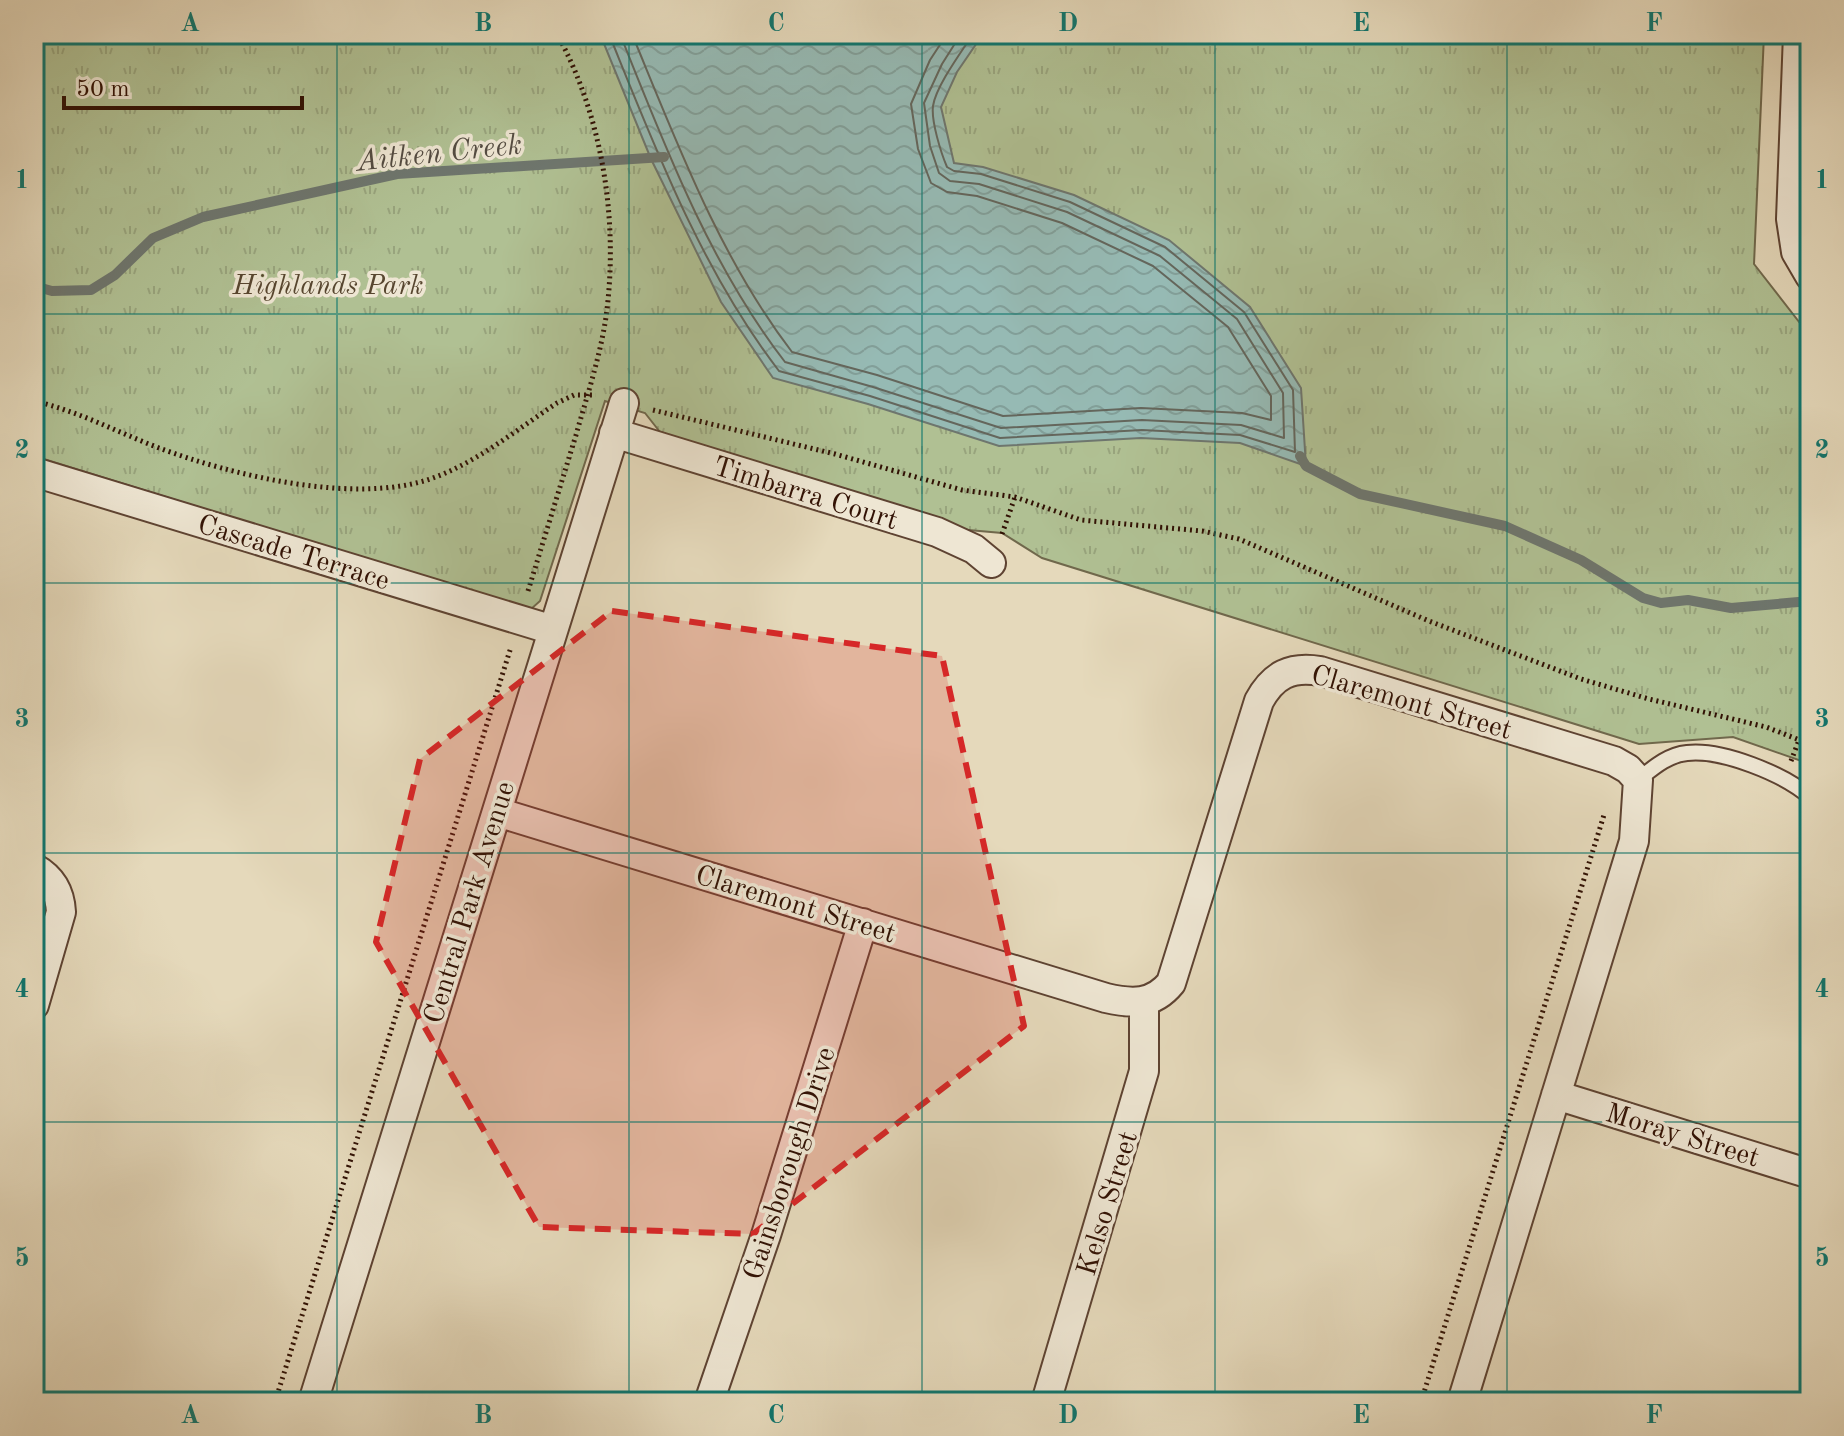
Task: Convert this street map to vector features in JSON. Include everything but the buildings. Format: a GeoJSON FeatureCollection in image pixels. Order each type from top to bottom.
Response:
{"type":"FeatureCollection","features":[{"type":"Feature","properties":{"kind":"street"},"geometry":{"type":"LineString","coordinates":[[1798,34],[1792,228],[1796,252],[1810,276]]}},
{"type":"Feature","properties":{"kind":"street","name":"Central Park Avenue"},"geometry":{"type":"LineString","coordinates":[[313,1402],[624,403]]}},
{"type":"Feature","properties":{"kind":"street","name":"Timbarra Court"},"geometry":{"type":"LineString","coordinates":[[614,433],[937,532],[974,549],[991,563]]}},
{"type":"Feature","properties":{"kind":"street","name":"Cascade Terrace"},"geometry":{"type":"LineString","coordinates":[[34,472],[553,630]]}},
{"type":"Feature","properties":{"kind":"street","name":"Claremont Street"},"geometry":{"type":"LineString","coordinates":[[497,812],[1126,1003],[1156,998],[1171,983],[1259,701],[1275,678],[1289,671],[1304,668],[1320,671],[1614,761],[1628,769],[1638,780]]}},
{"type":"Feature","properties":{"kind":"street"},"geometry":{"type":"LineString","coordinates":[[1469,1400],[1556,1095],[1634,841],[1638,780]]}},
{"type":"Feature","properties":{"kind":"street"},"geometry":{"type":"LineString","coordinates":[[34,868],[50,879],[61,902],[61,912],[34,1005]]}},
{"type":"Feature","properties":{"kind":"street","name":"Gainsborough Drive"},"geometry":{"type":"LineString","coordinates":[[709,1402],[766,1235],[863,923]]}},
{"type":"Feature","properties":{"kind":"street","name":"Kelso Street"},"geometry":{"type":"LineString","coordinates":[[1046,1402],[1144,1071],[1144,1002]]}},
{"type":"Feature","properties":{"kind":"street","name":"Moray Street"},"geometry":{"type":"LineString","coordinates":[[1556,1095],[1810,1174]]}},
{"type":"Feature","properties":{"kind":"lane"},"geometry":{"type":"LineString","coordinates":[[1638,780],[1664,760],[1684,753],[1701,753],[1729,759],[1785,779],[1810,797]]}},
{"type":"Feature","properties":{"kind":"path"},"geometry":{"type":"LineString","coordinates":[[275,1402],[588,393],[605,320],[609,284],[606,193],[594,131],[557,34]]}},
{"type":"Feature","properties":{"kind":"path"},"geometry":{"type":"LineString","coordinates":[[1421,1402],[1604,814]]}},
{"type":"Feature","properties":{"kind":"highlighted area"},"geometry":{"type":"Polygon","coordinates":[[[612,611],[942,656],[1024,1026],[753,1234],[539,1227],[376,942],[420,759],[612,611]]]}},
{"type":"Feature","properties":{"kind":"green space","name":"Highlands Park"},"geometry":{"type":"Polygon","coordinates":[[[34,34],[1764,34],[1754,264],[1810,336],[1810,764],[1733,737],[1639,744],[1042,558],[1002,533],[957,529],[660,432],[645,413],[605,401],[540,601],[530,610],[34,456],[34,34]]]}},
{"type":"Feature","properties":{"kind":"water"},"geometry":{"type":"Polygon","coordinates":[[[600,34],[983,34],[957,72],[941,107],[954,163],[983,167],[1074,195],[1169,240],[1250,307],[1301,388],[1306,466],[1240,443],[1141,438],[999,446],[868,404],[773,378],[721,302],[651,159],[600,34]]]}},
{"type":"Feature","properties":{"kind":"waterway","name":"Aitken Creek"},"geometry":{"type":"LineString","coordinates":[[34,286],[52,291],[91,290],[115,275],[153,238],[203,217],[397,174],[664,157]]}},
{"type":"Feature","properties":{"kind":"waterway"},"geometry":{"type":"LineString","coordinates":[[1300,456],[1306,466],[1360,494],[1505,526],[1581,560],[1643,598],[1661,603],[1688,600],[1731,608],[1810,601]]}}]}
